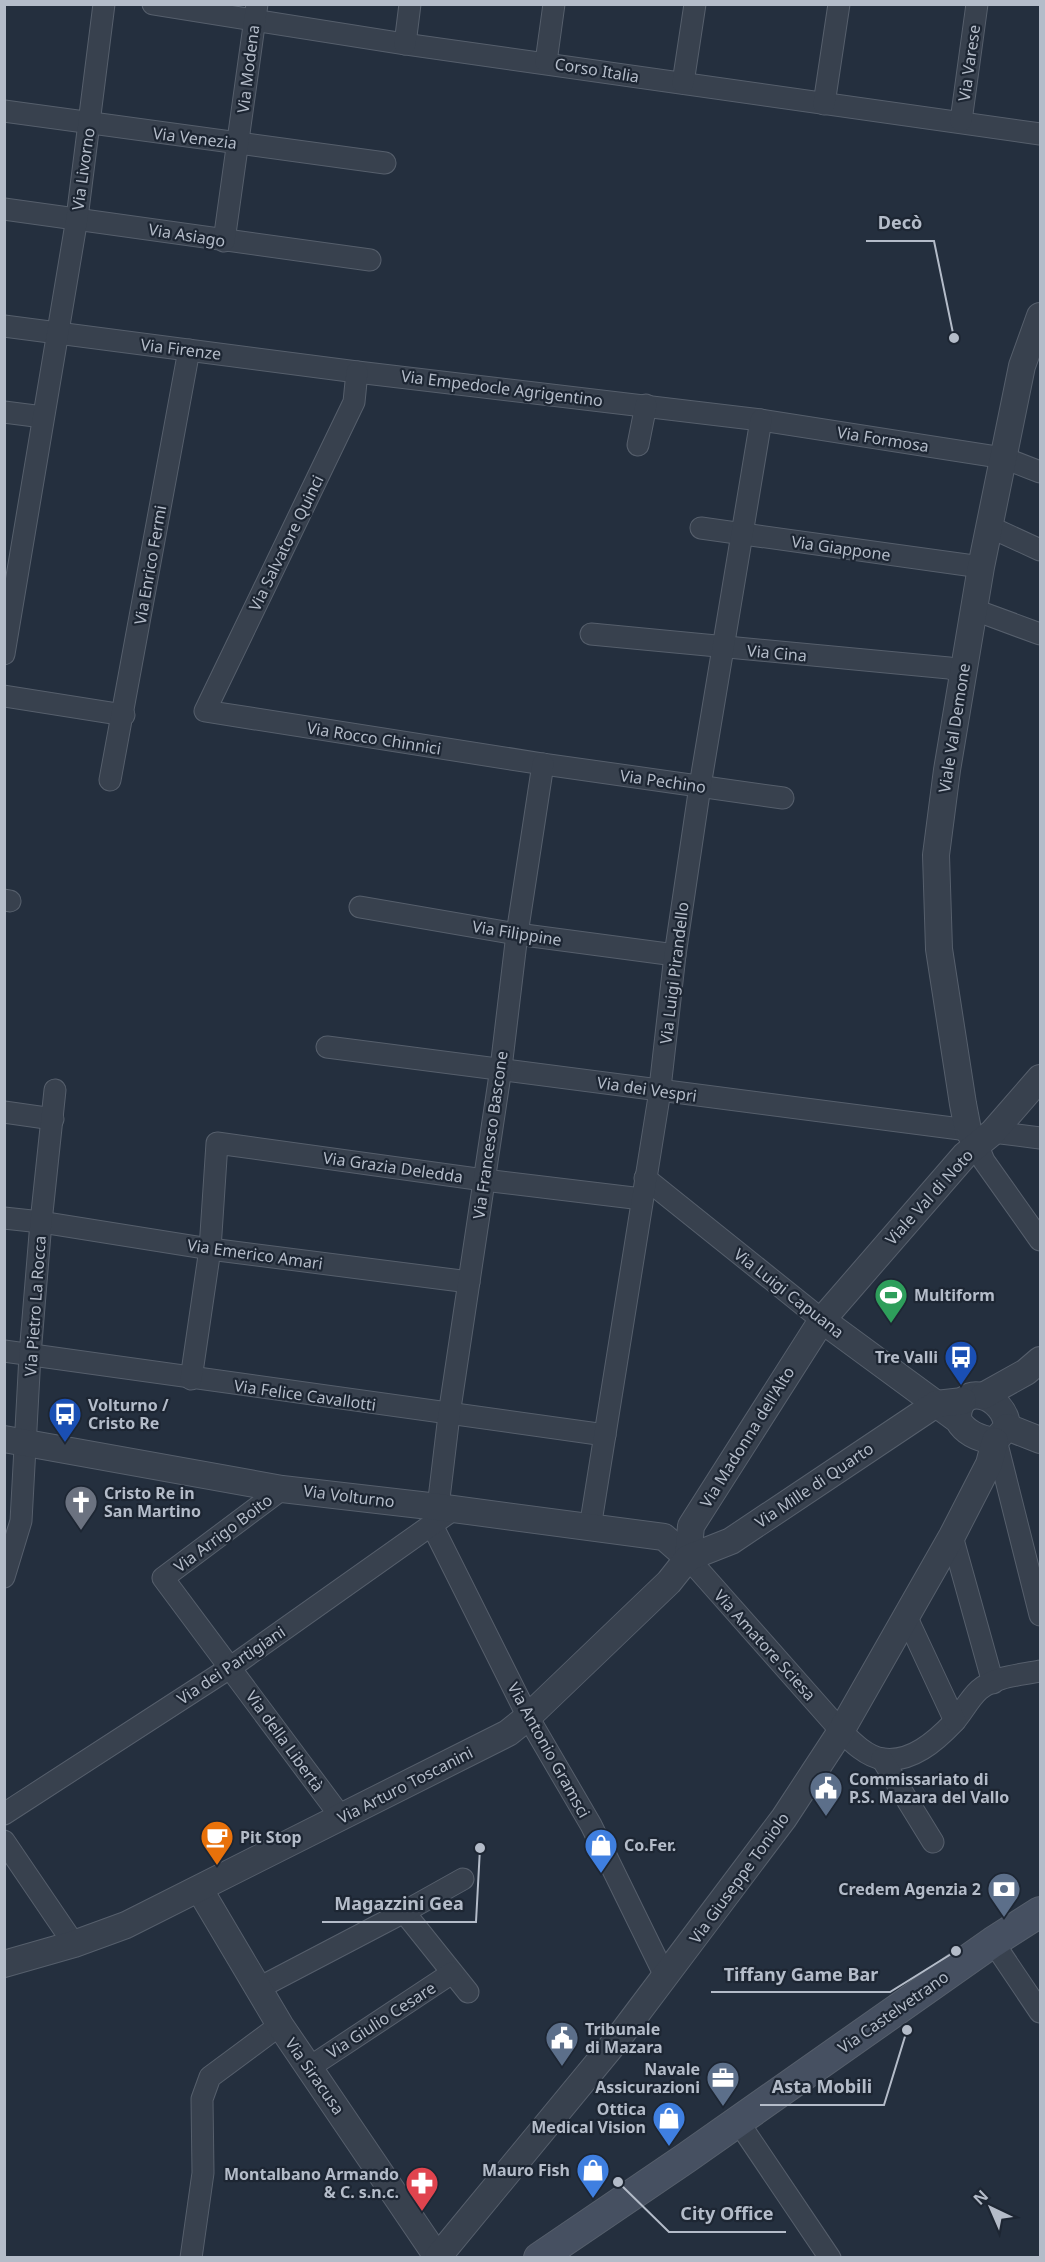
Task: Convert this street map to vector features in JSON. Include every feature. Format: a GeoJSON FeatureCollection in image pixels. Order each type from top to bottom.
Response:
{"type":"FeatureCollection","features":[{"type":"Feature","properties":{"kind":"main road","name":"Via Castelvetrano"},"geometry":{"type":"LineString","coordinates":[[539,2258],[1041,1911]]}},
{"type":"Feature","properties":{"kind":"street","name":"Via Livorno"},"geometry":{"type":"LineString","coordinates":[[4,654],[77,218],[104,4]]}},
{"type":"Feature","properties":{"kind":"street","name":"Corso Italia"},"geometry":{"type":"LineString","coordinates":[[153,4],[255,12],[405,44],[546,62],[1041,134]]}},
{"type":"Feature","properties":{"kind":"street"},"geometry":{"type":"LineString","coordinates":[[405,44],[410,4]]}},
{"type":"Feature","properties":{"kind":"street"},"geometry":{"type":"LineString","coordinates":[[546,62],[554,4]]}},
{"type":"Feature","properties":{"kind":"street"},"geometry":{"type":"LineString","coordinates":[[683,83],[695,4]]}},
{"type":"Feature","properties":{"kind":"street"},"geometry":{"type":"LineString","coordinates":[[824,104],[839,4]]}},
{"type":"Feature","properties":{"kind":"street","name":"Via Varese"},"geometry":{"type":"LineString","coordinates":[[961,121],[977,4]]}},
{"type":"Feature","properties":{"kind":"street","name":"Via Modena"},"geometry":{"type":"LineString","coordinates":[[224,241],[255,12]]}},
{"type":"Feature","properties":{"kind":"street","name":"Via Venezia"},"geometry":{"type":"LineString","coordinates":[[4,111],[385,162]]}},
{"type":"Feature","properties":{"kind":"street","name":"Via Asiago"},"geometry":{"type":"LineString","coordinates":[[4,209],[370,260]]}},
{"type":"Feature","properties":{"kind":"street","name":"Viale Val Demone"},"geometry":{"type":"LineString","coordinates":[[979,1135],[939,949],[936,855],[947,770],[981,567],[1022,366],[1035,344],[1041,316]]}},
{"type":"Feature","properties":{"kind":"street","name":"Via Firenze"},"geometry":{"type":"LineString","coordinates":[[4,326],[357,372]]}},
{"type":"Feature","properties":{"kind":"street","name":"Via Enrico Fermi"},"geometry":{"type":"LineString","coordinates":[[110,780],[189,350]]}},
{"type":"Feature","properties":{"kind":"street","name":"Via Empedocle Agrigentino"},"geometry":{"type":"LineString","coordinates":[[357,372],[761,420]]}},
{"type":"Feature","properties":{"kind":"street","name":"Via Salvatore Quinci"},"geometry":{"type":"LineString","coordinates":[[205,711],[354,402],[357,372]]}},
{"type":"Feature","properties":{"kind":"street"},"geometry":{"type":"LineString","coordinates":[[638,445],[646,405]]}},
{"type":"Feature","properties":{"kind":"street"},"geometry":{"type":"LineString","coordinates":[[4,412],[43,417]]}},
{"type":"Feature","properties":{"kind":"street","name":"Via Formosa"},"geometry":{"type":"LineString","coordinates":[[761,420],[1004,458],[1041,472]]}},
{"type":"Feature","properties":{"kind":"street","name":"Via Luigi Pirandello"},"geometry":{"type":"LineString","coordinates":[[590,1528],[660,1091],[675,955],[700,786],[761,420]]}},
{"type":"Feature","properties":{"kind":"street"},"geometry":{"type":"LineString","coordinates":[[990,527],[1041,549]]}},
{"type":"Feature","properties":{"kind":"street","name":"Via Giappone"},"geometry":{"type":"LineString","coordinates":[[701,528],[981,567]]}},
{"type":"Feature","properties":{"kind":"street"},"geometry":{"type":"LineString","coordinates":[[975,610],[1041,634]]}},
{"type":"Feature","properties":{"kind":"street","name":"Via Cina"},"geometry":{"type":"LineString","coordinates":[[591,634],[949,668],[963,673]]}},
{"type":"Feature","properties":{"kind":"street"},"geometry":{"type":"LineString","coordinates":[[4,696],[123,715]]}},
{"type":"Feature","properties":{"kind":"street","name":"Via Rocco Chinnici"},"geometry":{"type":"LineString","coordinates":[[205,711],[543,764]]}},
{"type":"Feature","properties":{"kind":"street","name":"Via Pechino"},"geometry":{"type":"LineString","coordinates":[[543,764],[783,798]]}},
{"type":"Feature","properties":{"kind":"street","name":"Via Francesco Bascone"},"geometry":{"type":"LineString","coordinates":[[442,1514],[449,1415],[501,1068],[517,934],[543,764]]}},
{"type":"Feature","properties":{"kind":"street","name":"Via Filippine"},"geometry":{"type":"LineString","coordinates":[[360,907],[517,934],[675,955]]}},
{"type":"Feature","properties":{"kind":"street","name":"Via dei Vespri"},"geometry":{"type":"LineString","coordinates":[[327,1047],[501,1068],[979,1135],[1041,1138]]}},
{"type":"Feature","properties":{"kind":"street","name":"Viale Val di Noto"},"geometry":{"type":"LineString","coordinates":[[822,1320],[965,1155],[979,1135],[1041,1078]]}},
{"type":"Feature","properties":{"kind":"street","name":"Via Pietro La Rocca"},"geometry":{"type":"LineString","coordinates":[[4,1577],[13,1526],[15,1441],[30,1355],[55,1090]]}},
{"type":"Feature","properties":{"kind":"street"},"geometry":{"type":"LineString","coordinates":[[4,1112],[53,1119]]}},
{"type":"Feature","properties":{"kind":"street"},"geometry":{"type":"LineString","coordinates":[[979,1135],[984,1161],[1041,1240]]}},
{"type":"Feature","properties":{"kind":"street","name":"Via Grazia Deledda"},"geometry":{"type":"LineString","coordinates":[[210,1249],[217,1143],[484,1180],[644,1188]]}},
{"type":"Feature","properties":{"kind":"street","name":"Via Luigi Capuana"},"geometry":{"type":"LineString","coordinates":[[644,1188],[936,1404]]}},
{"type":"Feature","properties":{"kind":"street","name":"Via Emerico Amari"},"geometry":{"type":"LineString","coordinates":[[4,1218],[210,1249],[469,1281]]}},
{"type":"Feature","properties":{"kind":"street"},"geometry":{"type":"LineString","coordinates":[[191,1379],[210,1249]]}},
{"type":"Feature","properties":{"kind":"street","name":"Via Madonna dell'Alto"},"geometry":{"type":"LineString","coordinates":[[688,1558],[691,1526],[822,1320]]}},
{"type":"Feature","properties":{"kind":"street","name":"Via Felice Cavallotti"},"geometry":{"type":"LineString","coordinates":[[4,1351],[191,1379],[605,1435]]}},
{"type":"Feature","properties":{"kind":"street"},"geometry":{"type":"LineString","coordinates":[[1033,1366],[968,1406],[962,1427],[982,1440],[1041,1440]]}},
{"type":"Feature","properties":{"kind":"street","name":"Via Giuseppe Toniolo"},"geometry":{"type":"LineString","coordinates":[[438,2258],[620,2036],[784,1818],[842,1731],[907,1618],[1001,1439],[1033,1366]]}},
{"type":"Feature","properties":{"kind":"street"},"geometry":{"type":"LineString","coordinates":[[936,1404],[1002,1410],[1001,1439],[1041,1615]]}},
{"type":"Feature","properties":{"kind":"street","name":"Via Mille di Quarto"},"geometry":{"type":"LineString","coordinates":[[688,1558],[731,1541],[936,1404]]}},
{"type":"Feature","properties":{"kind":"street","name":"Via Volturno"},"geometry":{"type":"LineString","coordinates":[[15,1441],[282,1489],[442,1514],[664,1537],[688,1558]]}},
{"type":"Feature","properties":{"kind":"street","name":"Via Arrigo Boito"},"geometry":{"type":"LineString","coordinates":[[163,1578],[282,1489]]}},
{"type":"Feature","properties":{"kind":"street","name":"Via dei Partigiani"},"geometry":{"type":"LineString","coordinates":[[4,1814],[231,1667],[442,1514]]}},
{"type":"Feature","properties":{"kind":"street","name":"Via Antonio Gramsci"},"geometry":{"type":"LineString","coordinates":[[442,1514],[528,1717],[591,1825],[665,1976]]}},
{"type":"Feature","properties":{"kind":"street"},"geometry":{"type":"LineString","coordinates":[[952,1536],[993,1683]]}},
{"type":"Feature","properties":{"kind":"street","name":"Via Arturo Toscanini"},"geometry":{"type":"LineString","coordinates":[[4,1964],[74,1944],[126,1925],[200,1890],[508,1733],[528,1717],[669,1582],[688,1558]]}},
{"type":"Feature","properties":{"kind":"street","name":"Via Amatore Sciesa"},"geometry":{"type":"LineString","coordinates":[[688,1558],[842,1731],[858,1747],[882,1759]]}},
{"type":"Feature","properties":{"kind":"street","name":"Via della Libertà"},"geometry":{"type":"LineString","coordinates":[[163,1578],[341,1817]]}},
{"type":"Feature","properties":{"kind":"street"},"geometry":{"type":"LineString","coordinates":[[907,1618],[955,1721]]}},
{"type":"Feature","properties":{"kind":"street"},"geometry":{"type":"LineString","coordinates":[[933,1842],[882,1759],[906,1756],[931,1745],[955,1721],[980,1689],[1003,1679],[1041,1671]]}},
{"type":"Feature","properties":{"kind":"street"},"geometry":{"type":"LineString","coordinates":[[4,1842],[74,1944]]}},
{"type":"Feature","properties":{"kind":"street"},"geometry":{"type":"LineString","coordinates":[[257,1989],[463,1879]]}},
{"type":"Feature","properties":{"kind":"street","name":"Via Siracusa"},"geometry":{"type":"LineString","coordinates":[[200,1890],[280,2025],[438,2258]]}},
{"type":"Feature","properties":{"kind":"street"},"geometry":{"type":"LineString","coordinates":[[404,1912],[468,1992]]}},
{"type":"Feature","properties":{"kind":"street"},"geometry":{"type":"LineString","coordinates":[[993,1942],[1041,2012]]}},
{"type":"Feature","properties":{"kind":"street","name":"Via Giulio Cesare"},"geometry":{"type":"LineString","coordinates":[[310,2067],[452,1973]]}},
{"type":"Feature","properties":{"kind":"street"},"geometry":{"type":"LineString","coordinates":[[191,2258],[203,2173],[202,2099],[210,2077],[280,2025]]}},
{"type":"Feature","properties":{"kind":"street"},"geometry":{"type":"LineString","coordinates":[[737,2120],[830,2258]]}},
{"type":"Feature","properties":{"kind":"place","name":"Decò"},"geometry":{"type":"Point","coordinates":[954,338]}},
{"type":"Feature","properties":{"kind":"place","name":"Multiform"},"geometry":{"type":"Point","coordinates":[891,1324]}},
{"type":"Feature","properties":{"kind":"place","name":"Tre Valli"},"geometry":{"type":"Point","coordinates":[961,1386]}},
{"type":"Feature","properties":{"kind":"place","name":"Volturno / Cristo Re"},"geometry":{"type":"Point","coordinates":[65,1443]}},
{"type":"Feature","properties":{"kind":"place","name":"Cristo Re in San Martino"},"geometry":{"type":"Point","coordinates":[81,1531]}},
{"type":"Feature","properties":{"kind":"place","name":"Commissariato di P.S. Mazara del Vallo"},"geometry":{"type":"Point","coordinates":[826,1817]}},
{"type":"Feature","properties":{"kind":"place","name":"Magazzini Gea"},"geometry":{"type":"Point","coordinates":[480,1848]}},
{"type":"Feature","properties":{"kind":"place","name":"Pit Stop"},"geometry":{"type":"Point","coordinates":[217,1866]}},
{"type":"Feature","properties":{"kind":"place","name":"Co.Fer."},"geometry":{"type":"Point","coordinates":[601,1874]}},
{"type":"Feature","properties":{"kind":"place","name":"Credem Agenzia 2"},"geometry":{"type":"Point","coordinates":[1004,1918]}},
{"type":"Feature","properties":{"kind":"place","name":"Tiffany Game Bar"},"geometry":{"type":"Point","coordinates":[956,1951]}},
{"type":"Feature","properties":{"kind":"place","name":"Asta Mobili"},"geometry":{"type":"Point","coordinates":[907,2030]}},
{"type":"Feature","properties":{"kind":"place","name":"Tribunale di Mazara"},"geometry":{"type":"Point","coordinates":[562,2067]}},
{"type":"Feature","properties":{"kind":"place","name":"Navale Assicurazioni"},"geometry":{"type":"Point","coordinates":[723,2107]}},
{"type":"Feature","properties":{"kind":"place","name":"Ottica Medical Vision"},"geometry":{"type":"Point","coordinates":[669,2147]}},
{"type":"Feature","properties":{"kind":"place","name":"City Office"},"geometry":{"type":"Point","coordinates":[618,2182]}},
{"type":"Feature","properties":{"kind":"place","name":"Mauro Fish"},"geometry":{"type":"Point","coordinates":[593,2199]}},
{"type":"Feature","properties":{"kind":"place","name":"Montalbano Armando & C. s.n.c."},"geometry":{"type":"Point","coordinates":[422,2212]}}]}
